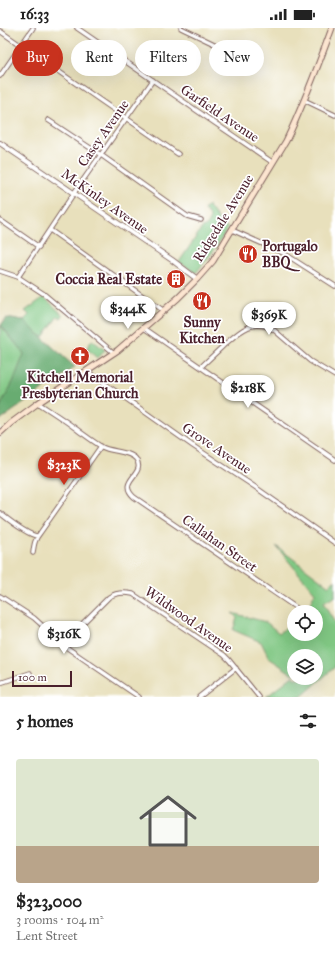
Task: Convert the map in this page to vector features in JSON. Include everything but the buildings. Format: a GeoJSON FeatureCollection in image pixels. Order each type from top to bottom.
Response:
{"type":"FeatureCollection","features":[{"type":"Feature","properties":{"kind":"main road","name":"Ridgedale Avenue"},"geometry":{"type":"LineString","coordinates":[[0,433],[38,403],[114,353],[164,311],[197,279],[212,261],[294,126],[332,28]]}},
{"type":"Feature","properties":{"kind":"street"},"geometry":{"type":"LineString","coordinates":[[25,40],[33,28]]}},
{"type":"Feature","properties":{"kind":"street","name":"Garfield Avenue"},"geometry":{"type":"LineString","coordinates":[[77,28],[208,120],[272,162]]}},
{"type":"Feature","properties":{"kind":"street"},"geometry":{"type":"LineString","coordinates":[[181,28],[209,42]]}},
{"type":"Feature","properties":{"kind":"street"},"geometry":{"type":"LineString","coordinates":[[0,31],[14,40]]}},
{"type":"Feature","properties":{"kind":"street"},"geometry":{"type":"LineString","coordinates":[[0,76],[12,58]]}},
{"type":"Feature","properties":{"kind":"street"},"geometry":{"type":"LineString","coordinates":[[63,74],[178,154]]}},
{"type":"Feature","properties":{"kind":"street","name":"Casey Avenue"},"geometry":{"type":"LineString","coordinates":[[18,277],[152,80]]}},
{"type":"Feature","properties":{"kind":"street"},"geometry":{"type":"LineString","coordinates":[[304,100],[335,114]]}},
{"type":"Feature","properties":{"kind":"street"},"geometry":{"type":"LineString","coordinates":[[48,120],[101,155],[187,216],[201,220]]}},
{"type":"Feature","properties":{"kind":"street","name":"McKinley Avenue"},"geometry":{"type":"LineString","coordinates":[[0,143],[197,279]]}},
{"type":"Feature","properties":{"kind":"street"},"geometry":{"type":"LineString","coordinates":[[0,220],[39,247]]}},
{"type":"Feature","properties":{"kind":"street"},"geometry":{"type":"LineString","coordinates":[[50,230],[164,311]]}},
{"type":"Feature","properties":{"kind":"street"},"geometry":{"type":"LineString","coordinates":[[232,230],[285,254],[335,286]]}},
{"type":"Feature","properties":{"kind":"street"},"geometry":{"type":"LineString","coordinates":[[0,271],[18,277],[44,294],[114,353]]}},
{"type":"Feature","properties":{"kind":"street"},"geometry":{"type":"LineString","coordinates":[[201,366],[238,332],[248,327],[259,325],[274,330],[310,361],[335,376]]}},
{"type":"Feature","properties":{"kind":"street"},"geometry":{"type":"LineString","coordinates":[[144,328],[335,460]]}},
{"type":"Feature","properties":{"kind":"street","name":"Grove Avenue"},"geometry":{"type":"LineString","coordinates":[[87,371],[193,446],[335,543]]}},
{"type":"Feature","properties":{"kind":"street"},"geometry":{"type":"LineString","coordinates":[[33,552],[37,536],[101,446],[38,403]]}},
{"type":"Feature","properties":{"kind":"street","name":"Callahan Street"},"geometry":{"type":"LineString","coordinates":[[101,446],[130,455],[136,460],[138,471],[128,485],[130,494],[292,605]]}},
{"type":"Feature","properties":{"kind":"street"},"geometry":{"type":"LineString","coordinates":[[0,513],[27,532],[37,536]]}},
{"type":"Feature","properties":{"kind":"street","name":"Wildwood Avenue"},"geometry":{"type":"LineString","coordinates":[[62,644],[109,597],[117,593],[128,592],[147,602],[224,655],[259,697]]}},
{"type":"Feature","properties":{"kind":"street"},"geometry":{"type":"LineString","coordinates":[[0,596],[34,618],[62,644],[139,697]]}},
{"type":"Feature","properties":{"kind":"street"},"geometry":{"type":"LineString","coordinates":[[199,697],[236,668]]}},
{"type":"Feature","properties":{"kind":"street"},"geometry":{"type":"LineString","coordinates":[[0,683],[30,673]]}},
{"type":"Feature","properties":{"kind":"green space"},"geometry":{"type":"Polygon","coordinates":[[[208,205],[222,224],[228,228],[215,249],[196,273],[179,262],[202,228],[209,223],[209,214],[204,210],[208,205]]]}},
{"type":"Feature","properties":{"kind":"green space"},"geometry":{"type":"Polygon","coordinates":[[[44,297],[63,315],[61,318],[58,316],[43,337],[22,322],[29,315],[25,311],[44,297]]]}},
{"type":"Feature","properties":{"kind":"green space"},"geometry":{"type":"Polygon","coordinates":[[[6,318],[24,321],[75,367],[0,420],[0,407],[13,382],[24,354],[1,325],[6,318]]]}},
{"type":"Feature","properties":{"kind":"green space"},"geometry":{"type":"Polygon","coordinates":[[[0,325],[25,354],[19,369],[25,373],[0,407],[0,325]]]}},
{"type":"Feature","properties":{"kind":"green space"},"geometry":{"type":"Polygon","coordinates":[[[92,340],[105,350],[97,358],[87,349],[92,340]]]}},
{"type":"Feature","properties":{"kind":"green space"},"geometry":{"type":"Polygon","coordinates":[[[276,546],[329,586],[335,580],[335,597],[323,603],[335,623],[335,667],[323,678],[323,649],[287,649],[287,670],[269,658],[261,642],[233,630],[237,618],[232,613],[266,622],[279,633],[287,627],[287,641],[323,641],[323,605],[309,605],[315,593],[276,546]]]}},
{"type":"Feature","properties":{"kind":"green space"},"geometry":{"type":"Polygon","coordinates":[[[287,680],[287,685],[315,685],[301,697],[266,697],[287,680]]]}},
{"type":"Feature","properties":{"kind":"place","name":"Portugalo BBQ"},"geometry":{"type":"Point","coordinates":[248,254]}},
{"type":"Feature","properties":{"kind":"place","name":"Coccia Real Estate"},"geometry":{"type":"Point","coordinates":[176,279]}},
{"type":"Feature","properties":{"kind":"place","name":"Sunny Kitchen"},"geometry":{"type":"Point","coordinates":[202,301]}},
{"type":"Feature","properties":{"kind":"place","name":"Kitchell Memorial Presbyterian Church"},"geometry":{"type":"Point","coordinates":[80,356]}}]}
